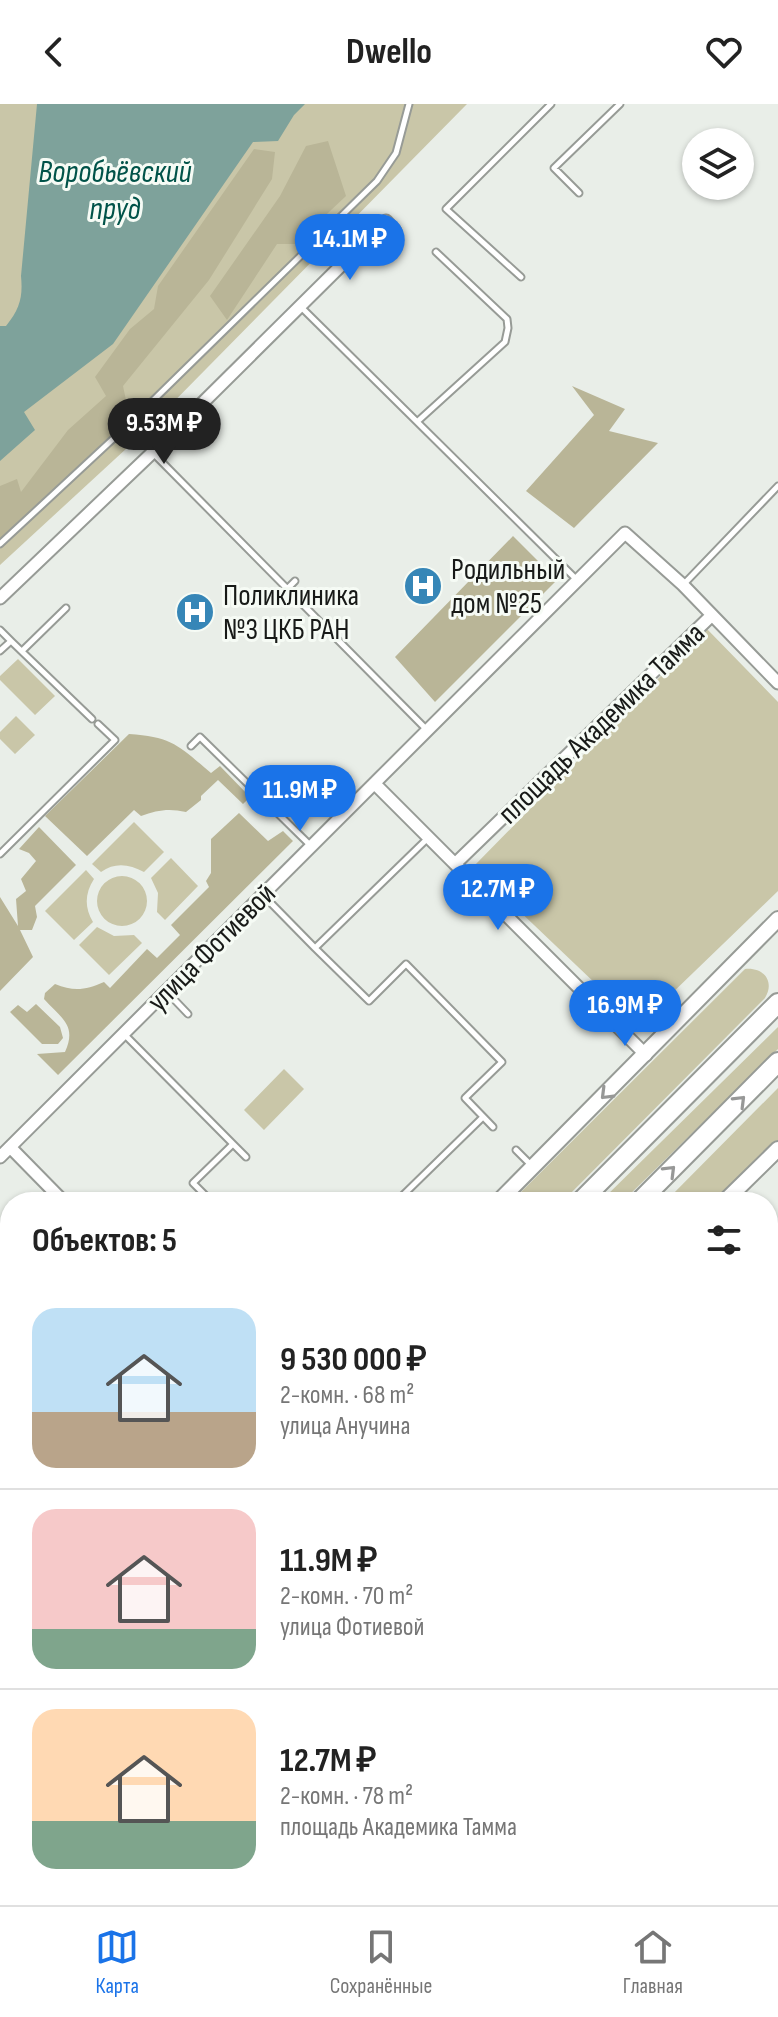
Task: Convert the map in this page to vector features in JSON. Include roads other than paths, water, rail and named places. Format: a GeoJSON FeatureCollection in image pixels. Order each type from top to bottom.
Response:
{"type":"FeatureCollection","features":[{"type":"Feature","properties":{"kind":"main road"},"geometry":{"type":"LineString","coordinates":[[590,1192],[778,1003]]}},
{"type":"Feature","properties":{"kind":"main road"},"geometry":{"type":"LineString","coordinates":[[649,1192],[778,1062]]}},
{"type":"Feature","properties":{"kind":"street"},"geometry":{"type":"LineString","coordinates":[[0,598],[153,452],[386,221],[395,231]]}},
{"type":"Feature","properties":{"kind":"street","name":"улица Фотиевой"},"geometry":{"type":"LineString","coordinates":[[0,1157],[625,533]]}},
{"type":"Feature","properties":{"kind":"street","name":"площадь Академика Тамма"},"geometry":{"type":"LineString","coordinates":[[625,533],[683,585],[778,683]]}},
{"type":"Feature","properties":{"kind":"street","name":"площадь Академика Тамма"},"geometry":{"type":"LineString","coordinates":[[455,864],[712,615]]}},
{"type":"Feature","properties":{"kind":"street"},"geometry":{"type":"LineString","coordinates":[[375,784],[646,1055]]}},
{"type":"Feature","properties":{"kind":"street"},"geometry":{"type":"LineString","coordinates":[[508,1192],[778,919]]}},
{"type":"Feature","properties":{"kind":"street"},"geometry":{"type":"LineString","coordinates":[[10,1147],[54,1192]]}},
{"type":"Feature","properties":{"kind":"street"},"geometry":{"type":"LineString","coordinates":[[734,1192],[778,1149]]}},
{"type":"Feature","properties":{"kind":"lane"},"geometry":{"type":"LineString","coordinates":[[0,544],[127,426],[377,181],[396,153],[409,104]]}},
{"type":"Feature","properties":{"kind":"lane"},"geometry":{"type":"LineString","coordinates":[[521,277],[446,209],[551,104]]}},
{"type":"Feature","properties":{"kind":"lane"},"geometry":{"type":"LineString","coordinates":[[579,193],[554,168],[620,104]]}},
{"type":"Feature","properties":{"kind":"lane"},"geometry":{"type":"LineString","coordinates":[[418,421],[508,336],[507,319],[436,252]]}},
{"type":"Feature","properties":{"kind":"lane"},"geometry":{"type":"LineString","coordinates":[[301,307],[578,581]]}},
{"type":"Feature","properties":{"kind":"lane"},"geometry":{"type":"LineString","coordinates":[[153,452],[428,731]]}},
{"type":"Feature","properties":{"kind":"lane"},"geometry":{"type":"LineString","coordinates":[[683,585],[778,486]]}},
{"type":"Feature","properties":{"kind":"lane"},"geometry":{"type":"LineString","coordinates":[[286,590],[295,581]]}},
{"type":"Feature","properties":{"kind":"lane"},"geometry":{"type":"LineString","coordinates":[[22,651],[66,608]]}},
{"type":"Feature","properties":{"kind":"lane"},"geometry":{"type":"LineString","coordinates":[[0,630],[92,719]]}},
{"type":"Feature","properties":{"kind":"lane"},"geometry":{"type":"LineString","coordinates":[[0,651],[11,641]]}},
{"type":"Feature","properties":{"kind":"lane"},"geometry":{"type":"LineString","coordinates":[[0,854],[115,740],[98,724]]}},
{"type":"Feature","properties":{"kind":"lane"},"geometry":{"type":"LineString","coordinates":[[191,746],[200,737],[312,846]]}},
{"type":"Feature","properties":{"kind":"lane"},"geometry":{"type":"LineString","coordinates":[[315,948],[428,838]]}},
{"type":"Feature","properties":{"kind":"lane"},"geometry":{"type":"LineString","coordinates":[[263,895],[369,1001],[406,964],[502,1062],[465,1098],[493,1127]]}},
{"type":"Feature","properties":{"kind":"lane"},"geometry":{"type":"LineString","coordinates":[[166,992],[188,1014]]}},
{"type":"Feature","properties":{"kind":"lane"},"geometry":{"type":"LineString","coordinates":[[124,1034],[246,1157]]}},
{"type":"Feature","properties":{"kind":"lane"},"geometry":{"type":"LineString","coordinates":[[406,1192],[483,1117]]}},
{"type":"Feature","properties":{"kind":"lane"},"geometry":{"type":"LineString","coordinates":[[202,1192],[193,1183],[233,1144]]}},
{"type":"Feature","properties":{"kind":"lane"},"geometry":{"type":"LineString","coordinates":[[516,1150],[533,1167]]}},
{"type":"Feature","properties":{"kind":"water","name":"Воробьёвский пруд"},"geometry":{"type":"Polygon","coordinates":[[[37,104],[305,104],[294,115],[278,141],[253,142],[113,344],[24,412],[35,430],[0,461],[0,326],[6,326],[11,320],[21,297],[37,104]]]}},
{"type":"Feature","properties":{"kind":"place","name":"Родильный дом №25"},"geometry":{"type":"Point","coordinates":[423,586]}},
{"type":"Feature","properties":{"kind":"place","name":"Поликлиника №3 ЦКБ РАН"},"geometry":{"type":"Point","coordinates":[195,612]}}]}
